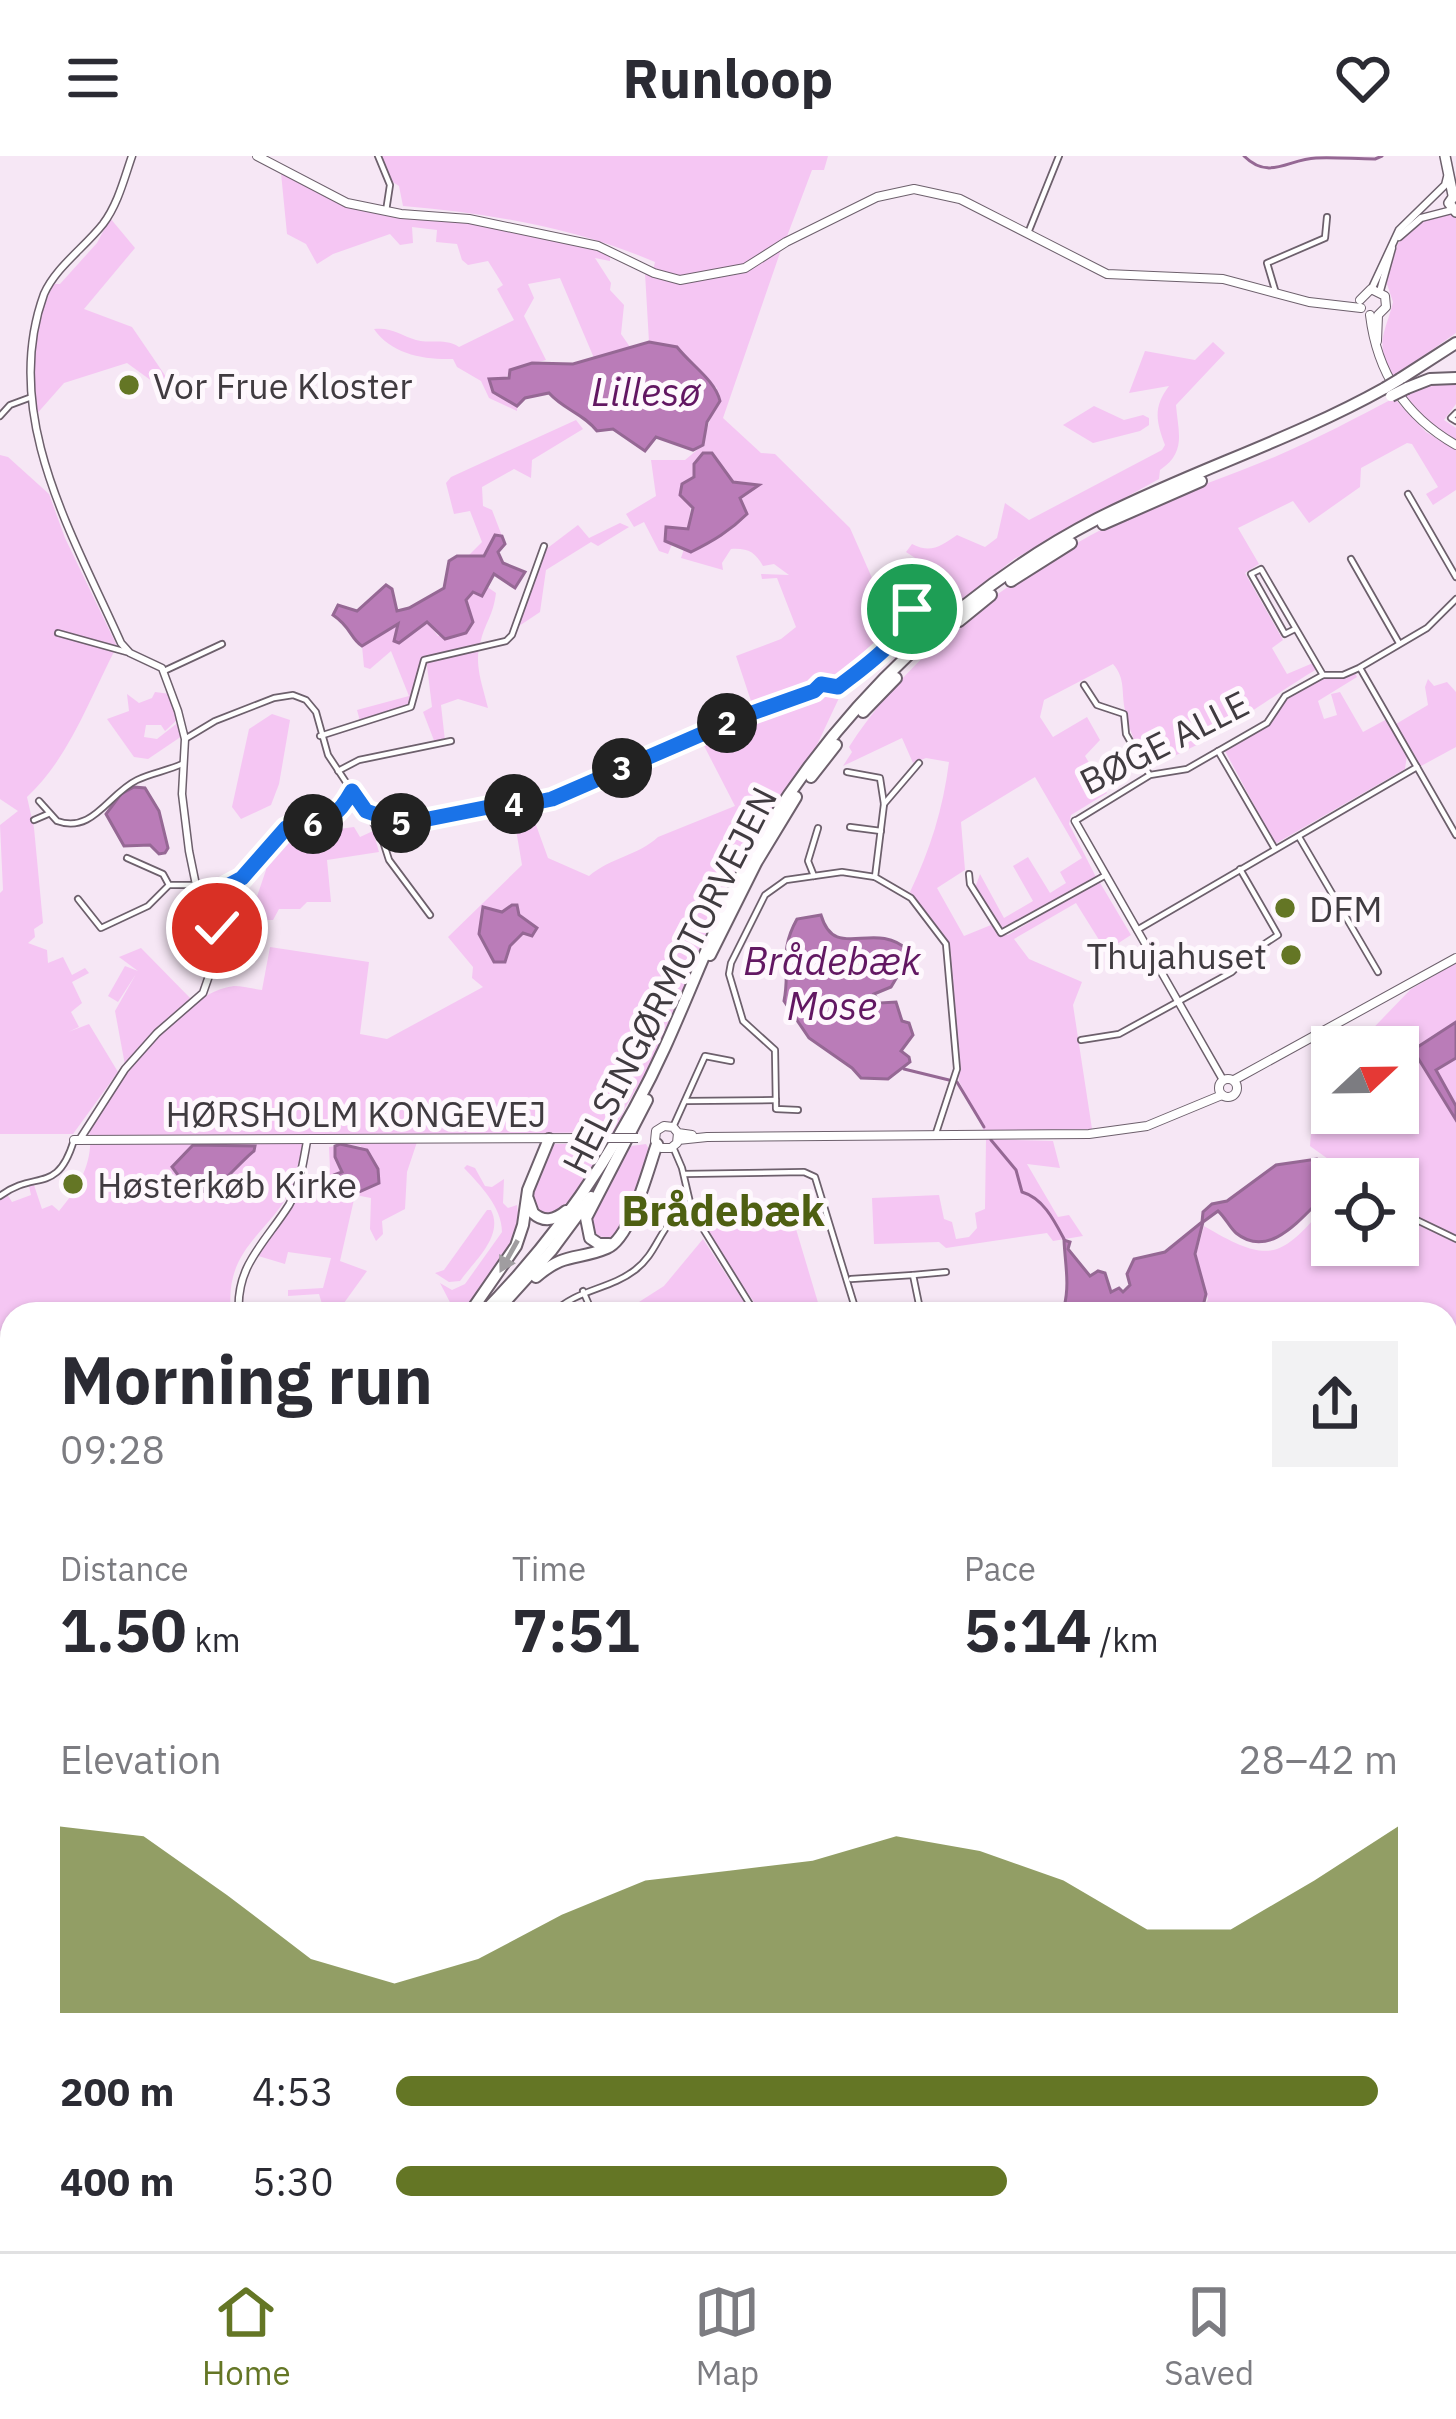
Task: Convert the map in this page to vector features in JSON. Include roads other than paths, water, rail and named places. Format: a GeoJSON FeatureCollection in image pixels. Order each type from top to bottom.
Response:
{"type":"FeatureCollection","features":[{"type":"Feature","properties":{"kind":"highway","name":"HELSINGØRMOTORVEJEN"},"geometry":{"type":"LineString","coordinates":[[1404,384],[1456,344]]}},
{"type":"Feature","properties":{"kind":"highway","name":"HELSINGØRMOTORVEJEN"},"geometry":{"type":"LineString","coordinates":[[493,1302],[550,1240],[607,1158],[664,1050],[711,934],[746,864],[819,754],[889,675],[975,598],[1093,521],[1388,392],[1456,344]]}},
{"type":"Feature","properties":{"kind":"highway"},"geometry":{"type":"LineString","coordinates":[[1404,384],[1456,378]]}},
{"type":"Feature","properties":{"kind":"highway","name":"HELSINGØRMOTORVEJEN"},"geometry":{"type":"LineString","coordinates":[[507,1302],[580,1214],[647,1100],[759,857],[828,754],[911,663],[989,597],[1097,527],[1292,443],[1388,392]]}},
{"type":"Feature","properties":{"kind":"highway"},"geometry":{"type":"LineString","coordinates":[[618,1240],[594,1242],[587,1233],[586,1218],[647,1100]]}},
{"type":"Feature","properties":{"kind":"highway"},"geometry":{"type":"LineString","coordinates":[[477,1302],[516,1246],[544,1139]]}},
{"type":"Feature","properties":{"kind":"highway"},"geometry":{"type":"LineString","coordinates":[[510,1302],[551,1264],[605,1249],[618,1240],[649,1168],[667,1140]]}},
{"type":"Feature","properties":{"kind":"highway"},"geometry":{"type":"LineString","coordinates":[[528,1190],[533,1213],[544,1220],[556,1218],[607,1158]]}},
{"type":"Feature","properties":{"kind":"main road"},"geometry":{"type":"LineString","coordinates":[[257,156],[328,195],[386,211],[469,219],[598,246],[680,280],[745,268],[786,242],[896,191],[933,191],[960,199],[1108,274],[1216,278],[1330,304],[1360,304],[1374,315],[1380,361],[1410,412],[1456,445]]}},
{"type":"Feature","properties":{"kind":"main road"},"geometry":{"type":"LineString","coordinates":[[1446,156],[1456,176]]}},
{"type":"Feature","properties":{"kind":"main road"},"geometry":{"type":"LineString","coordinates":[[1446,156],[1453,203]]}},
{"type":"Feature","properties":{"kind":"main road"},"geometry":{"type":"LineString","coordinates":[[1360,304],[1376,290],[1387,303],[1374,315]]}},
{"type":"Feature","properties":{"kind":"main road","name":"HØRSHOLM KONGEVEJ"},"geometry":{"type":"LineString","coordinates":[[76,1140],[667,1140],[1106,1133],[1147,1126],[1184,1112],[1456,956]]}},
{"type":"Feature","properties":{"kind":"street"},"geometry":{"type":"LineString","coordinates":[[130,653],[68,536],[40,468],[29,398],[27,342],[44,292],[104,222],[132,156]]}},
{"type":"Feature","properties":{"kind":"street"},"geometry":{"type":"LineString","coordinates":[[378,156],[390,185],[386,211]]}},
{"type":"Feature","properties":{"kind":"street"},"geometry":{"type":"LineString","coordinates":[[1028,233],[1059,156]]}},
{"type":"Feature","properties":{"kind":"street"},"geometry":{"type":"LineString","coordinates":[[1376,290],[1399,230],[1444,185],[1446,156]]}},
{"type":"Feature","properties":{"kind":"street"},"geometry":{"type":"LineString","coordinates":[[1399,230],[1418,216],[1453,203]]}},
{"type":"Feature","properties":{"kind":"street"},"geometry":{"type":"LineString","coordinates":[[1376,290],[1405,230],[1453,203]]}},
{"type":"Feature","properties":{"kind":"street"},"geometry":{"type":"LineString","coordinates":[[1274,293],[1267,263],[1325,238],[1327,217]]}},
{"type":"Feature","properties":{"kind":"street"},"geometry":{"type":"LineString","coordinates":[[0,416],[10,405],[29,398]]}},
{"type":"Feature","properties":{"kind":"street"},"geometry":{"type":"LineString","coordinates":[[1408,494],[1456,577]]}},
{"type":"Feature","properties":{"kind":"street"},"geometry":{"type":"LineString","coordinates":[[320,736],[412,707],[424,660],[506,641],[544,546]]}},
{"type":"Feature","properties":{"kind":"street"},"geometry":{"type":"LineString","coordinates":[[1351,559],[1400,644]]}},
{"type":"Feature","properties":{"kind":"street"},"geometry":{"type":"LineString","coordinates":[[1295,628],[1285,634],[1250,574],[1261,569],[1323,675]]}},
{"type":"Feature","properties":{"kind":"street"},"geometry":{"type":"LineString","coordinates":[[366,811],[403,824],[552,799],[741,717],[814,691],[821,684],[838,687],[906,626],[915,590]]}},
{"type":"Feature","properties":{"kind":"street","name":"BØGE ALLE"},"geometry":{"type":"LineString","coordinates":[[1075,821],[1150,775],[1187,769],[1267,723],[1286,696],[1323,675],[1343,675],[1359,668],[1427,628],[1456,599]]}},
{"type":"Feature","properties":{"kind":"street"},"geometry":{"type":"LineString","coordinates":[[0,1196],[13,1187],[54,1177],[62,1169],[76,1140],[125,1069],[206,988],[219,942],[196,885],[183,807],[185,739],[164,670],[130,653],[58,633]]}},
{"type":"Feature","properties":{"kind":"street"},"geometry":{"type":"LineString","coordinates":[[164,670],[222,644]]}},
{"type":"Feature","properties":{"kind":"street"},"geometry":{"type":"LineString","coordinates":[[1359,668],[1456,835]]}},
{"type":"Feature","properties":{"kind":"street"},"geometry":{"type":"LineString","coordinates":[[1084,685],[1097,705],[1124,714],[1127,735],[1150,775]]}},
{"type":"Feature","properties":{"kind":"street"},"geometry":{"type":"LineString","coordinates":[[185,739],[214,721],[274,698],[293,695],[314,707],[320,736],[338,771],[381,835],[389,860],[430,915]]}},
{"type":"Feature","properties":{"kind":"street"},"geometry":{"type":"LineString","coordinates":[[338,771],[359,760],[451,741]]}},
{"type":"Feature","properties":{"kind":"street"},"geometry":{"type":"LineString","coordinates":[[1218,751],[1275,849]]}},
{"type":"Feature","properties":{"kind":"street"},"geometry":{"type":"LineString","coordinates":[[884,804],[919,763]]}},
{"type":"Feature","properties":{"kind":"street"},"geometry":{"type":"LineString","coordinates":[[39,801],[64,824],[91,819],[116,792],[182,764]]}},
{"type":"Feature","properties":{"kind":"street"},"geometry":{"type":"LineString","coordinates":[[1137,930],[1417,767]]}},
{"type":"Feature","properties":{"kind":"street"},"geometry":{"type":"LineString","coordinates":[[847,772],[880,778],[884,804],[875,877]]}},
{"type":"Feature","properties":{"kind":"street"},"geometry":{"type":"LineString","coordinates":[[203,899],[242,878],[286,828],[320,824],[337,815],[352,791]]}},
{"type":"Feature","properties":{"kind":"street"},"geometry":{"type":"LineString","coordinates":[[34,820],[48,814]]}},
{"type":"Feature","properties":{"kind":"street"},"geometry":{"type":"LineString","coordinates":[[1075,821],[1227,1086]]}},
{"type":"Feature","properties":{"kind":"street"},"geometry":{"type":"LineString","coordinates":[[850,827],[881,831]]}},
{"type":"Feature","properties":{"kind":"street"},"geometry":{"type":"LineString","coordinates":[[814,876],[808,861],[818,828]]}},
{"type":"Feature","properties":{"kind":"street"},"geometry":{"type":"LineString","coordinates":[[1298,836],[1378,972]]}},
{"type":"Feature","properties":{"kind":"street"},"geometry":{"type":"LineString","coordinates":[[127,859],[163,874],[169,885]]}},
{"type":"Feature","properties":{"kind":"street"},"geometry":{"type":"LineString","coordinates":[[1081,1040],[1119,1034],[1232,973],[1278,935],[1240,869]]}},
{"type":"Feature","properties":{"kind":"street"},"geometry":{"type":"LineString","coordinates":[[798,1110],[776,1109],[775,1050],[739,1014],[729,969],[771,888],[786,880],[842,872],[875,877],[911,898],[946,944],[957,1069],[935,1136]]}},
{"type":"Feature","properties":{"kind":"street"},"geometry":{"type":"LineString","coordinates":[[969,874],[970,884],[1001,933],[1106,875]]}},
{"type":"Feature","properties":{"kind":"street"},"geometry":{"type":"LineString","coordinates":[[78,898],[101,928],[143,909],[169,885],[196,885]]}},
{"type":"Feature","properties":{"kind":"street"},"geometry":{"type":"LineString","coordinates":[[692,1050],[731,1061]]}},
{"type":"Feature","properties":{"kind":"street"},"geometry":{"type":"LineString","coordinates":[[705,1056],[667,1140],[684,1174],[689,1205],[749,1302]]}},
{"type":"Feature","properties":{"kind":"street"},"geometry":{"type":"LineString","coordinates":[[686,1101],[776,1100]]}},
{"type":"Feature","properties":{"kind":"street"},"geometry":{"type":"LineString","coordinates":[[238,1302],[245,1267],[294,1196],[308,1142]]}},
{"type":"Feature","properties":{"kind":"street"},"geometry":{"type":"LineString","coordinates":[[684,1174],[809,1174],[819,1184],[855,1302]]}},
{"type":"Feature","properties":{"kind":"street"},"geometry":{"type":"LineString","coordinates":[[568,1302],[640,1266],[669,1219],[689,1205]]}},
{"type":"Feature","properties":{"kind":"street"},"geometry":{"type":"LineString","coordinates":[[1419,1222],[1456,1240]]}},
{"type":"Feature","properties":{"kind":"street"},"geometry":{"type":"LineString","coordinates":[[850,1279],[946,1272]]}},
{"type":"Feature","properties":{"kind":"street"},"geometry":{"type":"LineString","coordinates":[[913,1275],[919,1302]]}},
{"type":"Feature","properties":{"kind":"street"},"geometry":{"type":"LineString","coordinates":[[583,1291],[588,1302]]}},
{"type":"Feature","properties":{"kind":"water","name":"Lillesø"},"geometry":{"type":"Polygon","coordinates":[[[649,342],[677,347],[717,393],[720,401],[707,422],[703,445],[693,450],[656,437],[645,451],[613,429],[597,431],[549,393],[525,398],[517,406],[493,392],[489,379],[509,378],[510,370],[532,363],[573,364],[649,342]]]}},
{"type":"Feature","properties":{"kind":"water"},"geometry":{"type":"Polygon","coordinates":[[[703,453],[712,453],[733,482],[759,485],[740,498],[747,514],[691,552],[665,541],[666,527],[688,529],[693,508],[680,495],[682,484],[694,477],[694,464],[703,453]]]}},
{"type":"Feature","properties":{"kind":"water"},"geometry":{"type":"Polygon","coordinates":[[[495,535],[502,536],[505,544],[498,552],[503,563],[525,572],[515,588],[494,574],[482,596],[473,592],[466,600],[473,622],[466,633],[445,639],[427,622],[399,643],[394,641],[398,624],[362,646],[333,615],[338,605],[357,611],[386,585],[392,589],[397,611],[409,608],[444,588],[449,561],[457,556],[484,556],[495,535]]]}},
{"type":"Feature","properties":{"kind":"water"},"geometry":{"type":"Polygon","coordinates":[[[134,787],[145,788],[159,811],[168,848],[165,853],[159,854],[150,845],[124,846],[106,814],[121,794],[134,787]]]}},
{"type":"Feature","properties":{"kind":"water"},"geometry":{"type":"Polygon","coordinates":[[[512,905],[537,928],[532,936],[523,933],[510,946],[505,962],[494,962],[479,934],[483,907],[502,912],[512,905]]]}},
{"type":"Feature","properties":{"kind":"water","name":"Brådebæk Mose"},"geometry":{"type":"Polygon","coordinates":[[[821,915],[836,936],[882,938],[909,951],[889,974],[897,977],[891,987],[874,994],[880,1003],[896,1002],[913,1035],[901,1051],[910,1062],[888,1079],[861,1078],[809,1038],[784,1001],[791,931],[797,919],[821,915]]]}},
{"type":"Feature","properties":{"kind":"water"},"geometry":{"type":"Polygon","coordinates":[[[1456,1022],[1456,1058],[1436,1070],[1456,1106],[1456,1120],[1419,1060],[1419,1046],[1456,1022]]]}},
{"type":"Feature","properties":{"kind":"water"},"geometry":{"type":"Polygon","coordinates":[[[193,1145],[255,1146],[213,1189],[191,1193],[172,1167],[193,1145]]]}},
{"type":"Feature","properties":{"kind":"water"},"geometry":{"type":"Polygon","coordinates":[[[335,1146],[367,1150],[378,1169],[379,1183],[352,1195],[331,1185],[334,1175],[342,1172],[335,1157],[335,1146]]]}},
{"type":"Feature","properties":{"kind":"water"},"geometry":{"type":"Polygon","coordinates":[[[1311,1160],[1311,1209],[1276,1238],[1250,1241],[1236,1233],[1218,1211],[1203,1222],[1195,1254],[1204,1302],[1065,1302],[1064,1240],[1070,1242],[1068,1249],[1090,1276],[1105,1273],[1111,1292],[1119,1288],[1123,1292],[1130,1285],[1127,1274],[1134,1259],[1165,1252],[1202,1222],[1203,1212],[1212,1204],[1227,1201],[1276,1165],[1311,1160]]]}},
{"type":"Feature","properties":{"kind":"waterway"},"geometry":{"type":"LineString","coordinates":[[1244,156],[1270,168],[1306,159],[1382,156]]}},
{"type":"Feature","properties":{"kind":"waterway"},"geometry":{"type":"LineString","coordinates":[[904,1069],[949,1080]]}},
{"type":"Feature","properties":{"kind":"waterway"},"geometry":{"type":"LineString","coordinates":[[957,1082],[984,1127]]}},
{"type":"Feature","properties":{"kind":"waterway"},"geometry":{"type":"LineString","coordinates":[[991,1140],[1016,1170],[1022,1192],[1042,1204],[1064,1239]]}},
{"type":"Feature","properties":{"kind":"place","name":"Vor Frue Kloster"},"geometry":{"type":"Point","coordinates":[129,385]}},
{"type":"Feature","properties":{"kind":"place","name":"DFM"},"geometry":{"type":"Point","coordinates":[1285,908]}},
{"type":"Feature","properties":{"kind":"place","name":"Thujahuset"},"geometry":{"type":"Point","coordinates":[1291,955]}},
{"type":"Feature","properties":{"kind":"place","name":"Høsterkøb Kirke"},"geometry":{"type":"Point","coordinates":[73,1184]}},
{"type":"Feature","properties":{"kind":"district","name":"Brådebæk"},"geometry":{"type":"Point","coordinates":[723,1210]}}]}
